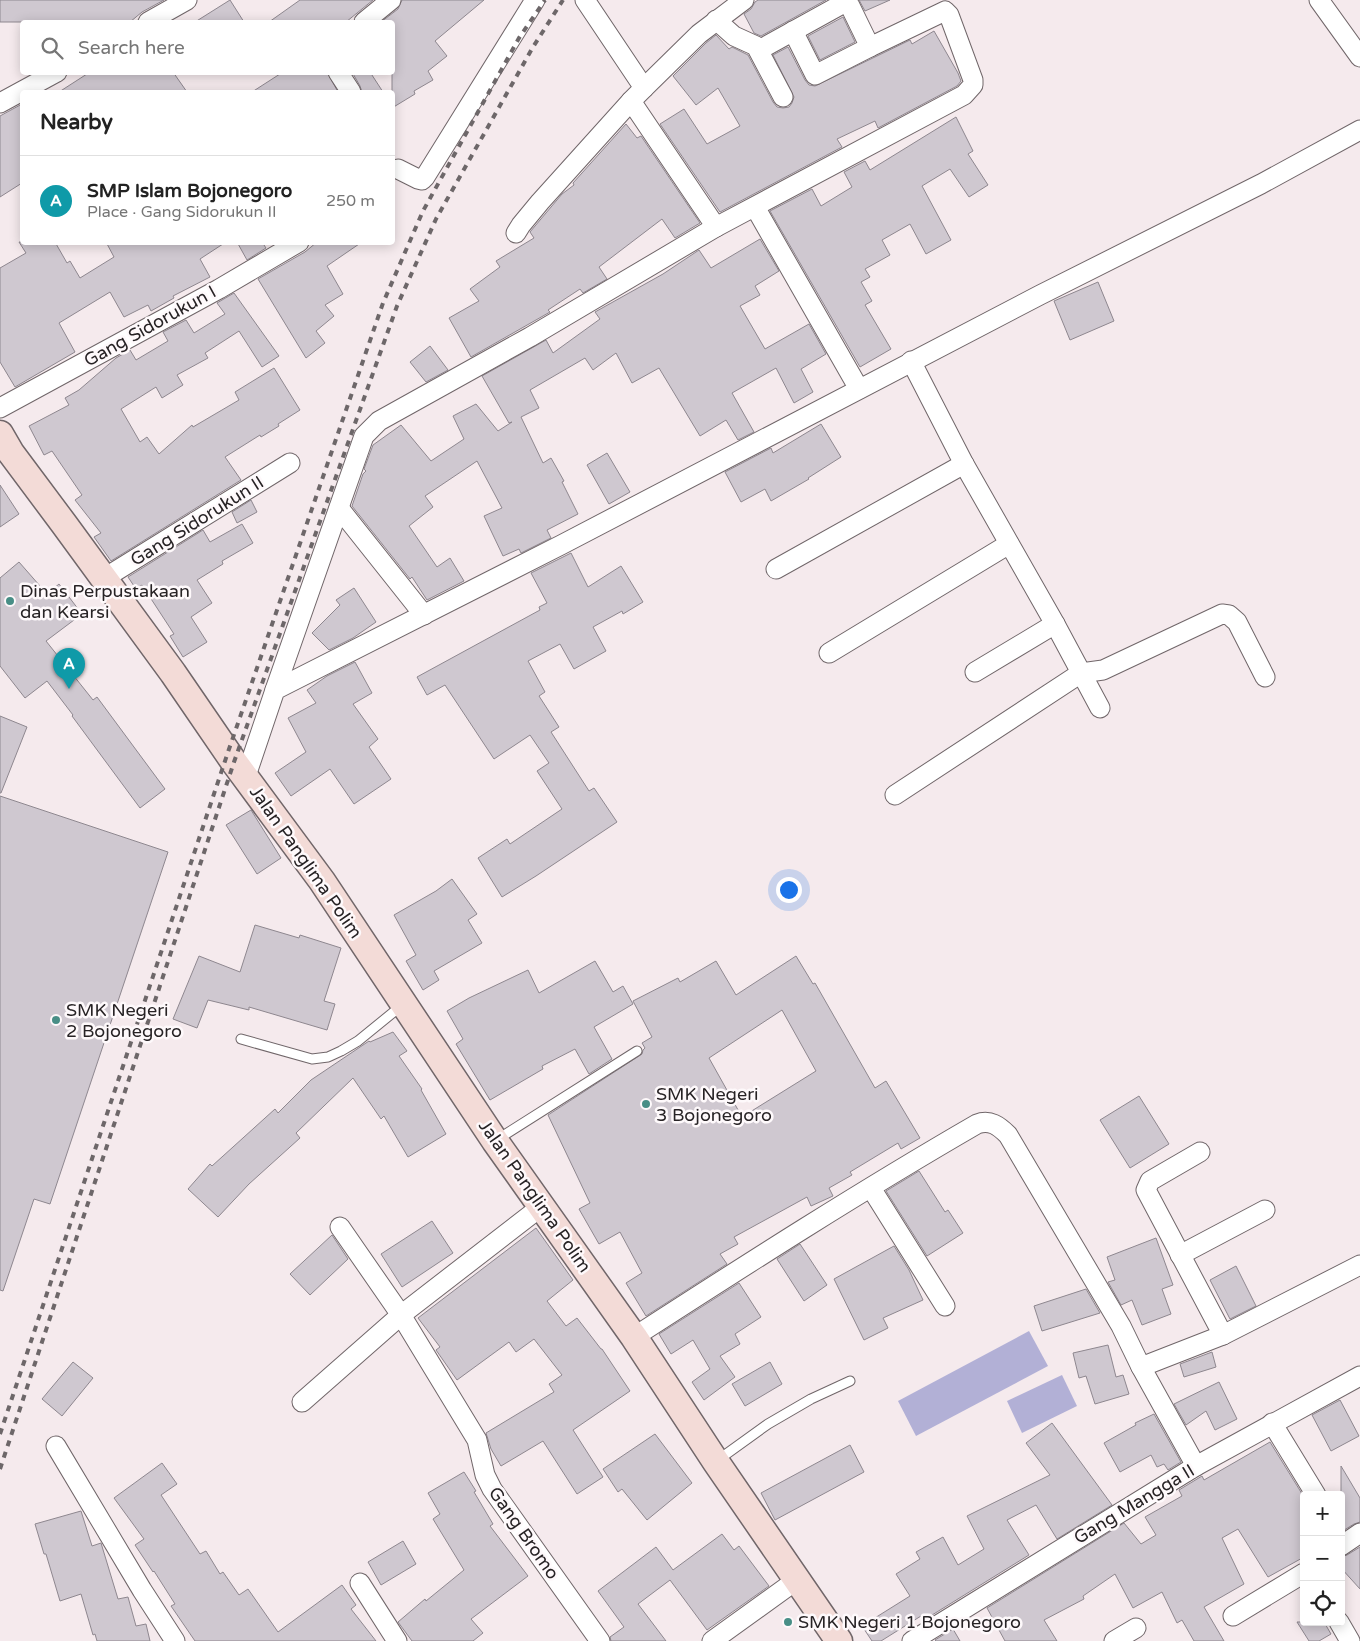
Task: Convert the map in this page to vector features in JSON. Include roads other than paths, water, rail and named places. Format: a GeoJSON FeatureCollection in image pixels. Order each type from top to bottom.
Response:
{"type":"FeatureCollection","features":[{"type":"Feature","properties":{"kind":"main road","name":"Jalan Panglima Polim"},"geometry":{"type":"LineString","coordinates":[[5,444],[173,673],[322,881],[495,1141],[634,1338],[716,1462],[839,1641]]}},
{"type":"Feature","properties":{"kind":"street"},"geometry":{"type":"LineString","coordinates":[[152,20],[187,0]]}},
{"type":"Feature","properties":{"kind":"street"},"geometry":{"type":"LineString","coordinates":[[366,20],[391,0]]}},
{"type":"Feature","properties":{"kind":"street"},"geometry":{"type":"LineString","coordinates":[[395,172],[422,180],[425,177],[535,0]]}},
{"type":"Feature","properties":{"kind":"street"},"geometry":{"type":"LineString","coordinates":[[585,0],[716,228]]}},
{"type":"Feature","properties":{"kind":"street"},"geometry":{"type":"LineString","coordinates":[[516,233],[521,224],[540,202],[638,94],[699,34],[744,0]]}},
{"type":"Feature","properties":{"kind":"street"},"geometry":{"type":"LineString","coordinates":[[1319,0],[1360,57]]}},
{"type":"Feature","properties":{"kind":"street"},"geometry":{"type":"LineString","coordinates":[[759,50],[793,31],[817,8],[844,3],[847,4],[870,47]]}},
{"type":"Feature","properties":{"kind":"street"},"geometry":{"type":"LineString","coordinates":[[246,776],[364,436],[380,422],[716,228],[964,95],[973,86],[973,80],[949,15],[945,11],[815,75],[793,31]]}},
{"type":"Feature","properties":{"kind":"street"},"geometry":{"type":"LineString","coordinates":[[716,20],[734,36],[753,43],[759,50],[783,97]]}},
{"type":"Feature","properties":{"kind":"street"},"geometry":{"type":"LineString","coordinates":[[24,90],[51,75]]}},
{"type":"Feature","properties":{"kind":"street"},"geometry":{"type":"LineString","coordinates":[[340,75],[349,90]]}},
{"type":"Feature","properties":{"kind":"street"},"geometry":{"type":"LineString","coordinates":[[0,103],[20,92]]}},
{"type":"Feature","properties":{"kind":"street"},"geometry":{"type":"LineString","coordinates":[[275,690],[561,545],[1040,295],[1261,184],[1360,130]]}},
{"type":"Feature","properties":{"kind":"street"},"geometry":{"type":"LineString","coordinates":[[755,207],[859,389]]}},
{"type":"Feature","properties":{"kind":"street","name":"Gang Sidorukun I"},"geometry":{"type":"LineString","coordinates":[[0,408],[219,289],[294,245]]}},
{"type":"Feature","properties":{"kind":"street"},"geometry":{"type":"LineString","coordinates":[[911,362],[964,464],[1055,624],[1100,708]]}},
{"type":"Feature","properties":{"kind":"street","name":"Gang Sidorukun II"},"geometry":{"type":"LineString","coordinates":[[103,579],[290,463]]}},
{"type":"Feature","properties":{"kind":"street"},"geometry":{"type":"LineString","coordinates":[[776,569],[964,464]]}},
{"type":"Feature","properties":{"kind":"street"},"geometry":{"type":"LineString","coordinates":[[339,508],[424,615]]}},
{"type":"Feature","properties":{"kind":"street"},"geometry":{"type":"LineString","coordinates":[[829,653],[1009,544]]}},
{"type":"Feature","properties":{"kind":"street"},"geometry":{"type":"LineString","coordinates":[[895,795],[1081,673],[1103,670],[1222,614],[1229,615],[1237,622],[1265,677]]}},
{"type":"Feature","properties":{"kind":"street"},"geometry":{"type":"LineString","coordinates":[[975,672],[1055,624]]}},
{"type":"Feature","properties":{"kind":"street"},"geometry":{"type":"LineString","coordinates":[[634,1338],[747,1264],[871,1188],[977,1124],[990,1122],[1008,1135],[1120,1326],[1196,1466]]}},
{"type":"Feature","properties":{"kind":"street"},"geometry":{"type":"LineString","coordinates":[[1200,1152],[1150,1181],[1146,1187],[1147,1194],[1224,1335]]}},
{"type":"Feature","properties":{"kind":"street"},"geometry":{"type":"LineString","coordinates":[[871,1188],[945,1306]]}},
{"type":"Feature","properties":{"kind":"street"},"geometry":{"type":"LineString","coordinates":[[302,1402],[401,1315],[542,1206]]}},
{"type":"Feature","properties":{"kind":"street"},"geometry":{"type":"LineString","coordinates":[[1180,1255],[1265,1210]]}},
{"type":"Feature","properties":{"kind":"street","name":"Gang Bromo"},"geometry":{"type":"LineString","coordinates":[[340,1226],[401,1315],[477,1440],[484,1475],[492,1488],[600,1641]]}},
{"type":"Feature","properties":{"kind":"street"},"geometry":{"type":"LineString","coordinates":[[1141,1367],[1224,1335],[1360,1265]]}},
{"type":"Feature","properties":{"kind":"street","name":"Gang Mangga II"},"geometry":{"type":"LineString","coordinates":[[912,1641],[1196,1466],[1360,1376]]}},
{"type":"Feature","properties":{"kind":"street"},"geometry":{"type":"LineString","coordinates":[[1272,1423],[1314,1491]]}},
{"type":"Feature","properties":{"kind":"street"},"geometry":{"type":"LineString","coordinates":[[56,1446],[142,1590],[175,1641]]}},
{"type":"Feature","properties":{"kind":"street"},"geometry":{"type":"LineString","coordinates":[[1345,1541],[1360,1533]]}},
{"type":"Feature","properties":{"kind":"street"},"geometry":{"type":"LineString","coordinates":[[1233,1616],[1300,1575]]}},
{"type":"Feature","properties":{"kind":"street"},"geometry":{"type":"LineString","coordinates":[[712,1641],[798,1579]]}},
{"type":"Feature","properties":{"kind":"street"},"geometry":{"type":"LineString","coordinates":[[360,1583],[397,1641]]}},
{"type":"Feature","properties":{"kind":"street"},"geometry":{"type":"LineString","coordinates":[[1341,1626],[1350,1641]]}},
{"type":"Feature","properties":{"kind":"street"},"geometry":{"type":"LineString","coordinates":[[1114,1641],[1136,1628]]}},
{"type":"Feature","properties":{"kind":"lane"},"geometry":{"type":"LineString","coordinates":[[241,1039],[312,1059],[328,1057],[341,1052],[358,1041],[404,1004]]}},
{"type":"Feature","properties":{"kind":"lane"},"geometry":{"type":"LineString","coordinates":[[495,1141],[637,1051]]}},
{"type":"Feature","properties":{"kind":"lane"},"geometry":{"type":"LineString","coordinates":[[716,1462],[768,1424],[811,1399],[850,1381]]}},
{"type":"Feature","properties":{"kind":"water"},"geometry":{"type":"Polygon","coordinates":[[[1029,1331],[1048,1366],[916,1436],[898,1401],[1029,1331]]]}},
{"type":"Feature","properties":{"kind":"water"},"geometry":{"type":"Polygon","coordinates":[[[1062,1375],[1077,1406],[1022,1433],[1007,1401],[1062,1375]]]}},
{"type":"Feature","properties":{"kind":"railway"},"geometry":{"type":"LineString","coordinates":[[0,1434],[228,752],[383,303],[423,211],[519,38],[545,0]]}},
{"type":"Feature","properties":{"kind":"railway"},"geometry":{"type":"LineString","coordinates":[[0,1469],[234,762],[397,306],[436,219],[533,47],[563,0]]}},
{"type":"Feature","properties":{"kind":"place","name":"Dinas Perpustakaan dan Kearsi"},"geometry":{"type":"Point","coordinates":[10,601]}},
{"type":"Feature","properties":{"kind":"place","name":"SMP Islam Bojonegoro"},"geometry":{"type":"Point","coordinates":[69,689]}},
{"type":"Feature","properties":{"kind":"place","name":"SMK Negeri 2 Bojonegoro"},"geometry":{"type":"Point","coordinates":[56,1020]}},
{"type":"Feature","properties":{"kind":"place","name":"SMK Negeri 3 Bojonegoro"},"geometry":{"type":"Point","coordinates":[646,1104]}},
{"type":"Feature","properties":{"kind":"place","name":"SMK Negeri 1 Bojonegoro"},"geometry":{"type":"Point","coordinates":[788,1622]}}]}
